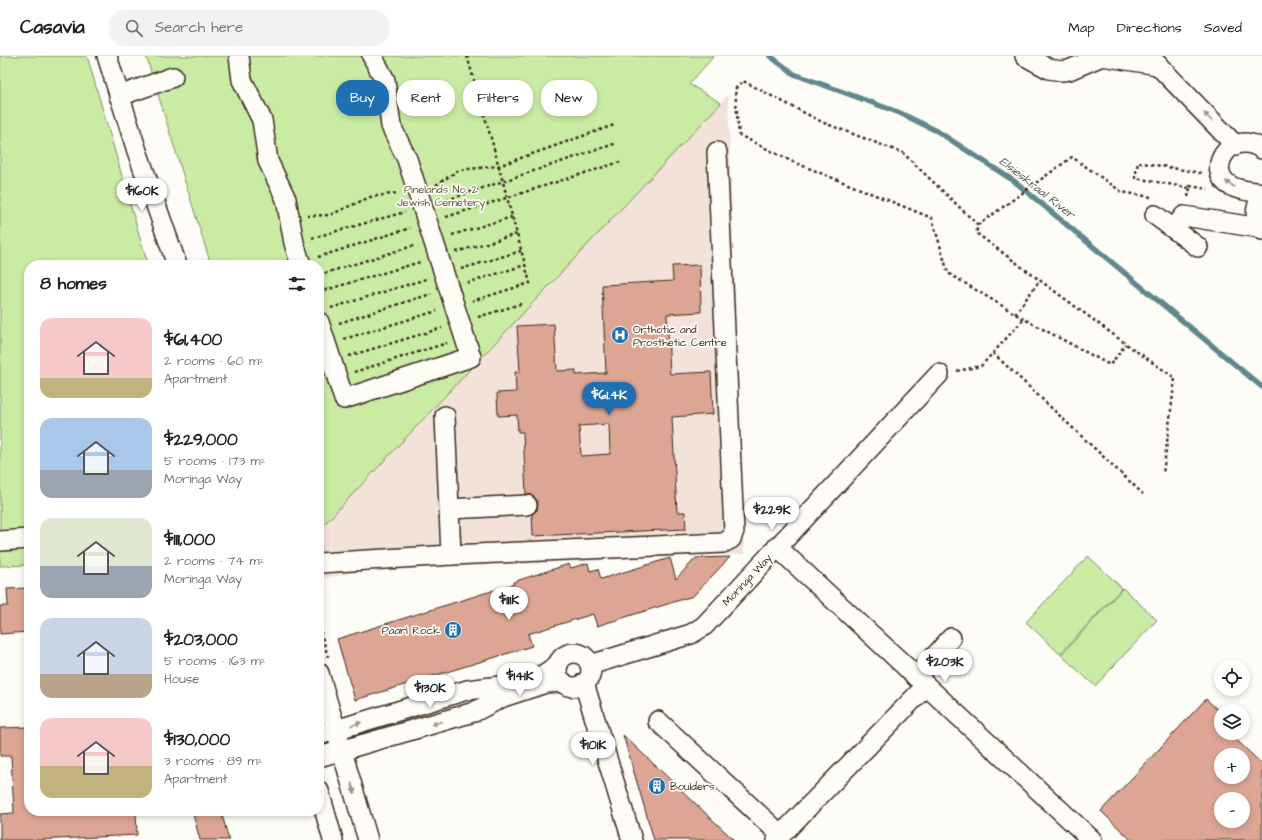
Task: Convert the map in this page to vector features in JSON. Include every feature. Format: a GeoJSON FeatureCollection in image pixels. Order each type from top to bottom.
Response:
{"type":"FeatureCollection","features":[{"type":"Feature","properties":{"kind":"street"},"geometry":{"type":"LineString","coordinates":[[107,56],[136,148],[175,260]]}},
{"type":"Feature","properties":{"kind":"street"},"geometry":{"type":"LineString","coordinates":[[239,56],[242,80],[262,120],[268,161],[286,199],[294,243],[300,260]]}},
{"type":"Feature","properties":{"kind":"street"},"geometry":{"type":"LineString","coordinates":[[327,340],[344,399],[471,357],[407,159],[391,126],[385,80],[372,56]]}},
{"type":"Feature","properties":{"kind":"street"},"geometry":{"type":"LineString","coordinates":[[1025,56],[1049,68],[1062,71],[1070,70],[1102,56],[1154,61],[1235,145]]}},
{"type":"Feature","properties":{"kind":"street"},"geometry":{"type":"LineString","coordinates":[[119,96],[173,77]]}},
{"type":"Feature","properties":{"kind":"street"},"geometry":{"type":"LineString","coordinates":[[1261,229],[1256,218],[1256,207],[1262,193],[1233,187],[1222,177],[1219,167],[1220,161],[1228,149],[1235,145],[1246,142],[1254,144],[1262,149]]}},
{"type":"Feature","properties":{"kind":"street"},"geometry":{"type":"LineString","coordinates":[[136,148],[168,260]]}},
{"type":"Feature","properties":{"kind":"street"},"geometry":{"type":"LineString","coordinates":[[324,563],[451,555],[723,543],[731,539],[734,531],[717,152]]}},
{"type":"Feature","properties":{"kind":"street"},"geometry":{"type":"LineString","coordinates":[[1157,206],[1174,229],[1198,247]]}},
{"type":"Feature","properties":{"kind":"street"},"geometry":{"type":"LineString","coordinates":[[1174,229],[1184,216],[1261,229]]}},
{"type":"Feature","properties":{"kind":"street","name":"Moringa Way"},"geometry":{"type":"LineString","coordinates":[[590,665],[697,631],[704,626],[939,374]]}},
{"type":"Feature","properties":{"kind":"street"},"geometry":{"type":"LineString","coordinates":[[444,416],[451,555]]}},
{"type":"Feature","properties":{"kind":"street"},"geometry":{"type":"LineString","coordinates":[[449,510],[528,506]]}},
{"type":"Feature","properties":{"kind":"street"},"geometry":{"type":"LineString","coordinates":[[0,541],[24,539]]}},
{"type":"Feature","properties":{"kind":"street"},"geometry":{"type":"LineString","coordinates":[[777,548],[1092,840]]}},
{"type":"Feature","properties":{"kind":"street"},"geometry":{"type":"LineString","coordinates":[[658,721],[779,838],[921,681],[951,638]]}},
{"type":"Feature","properties":{"kind":"street"},"geometry":{"type":"LineString","coordinates":[[324,756],[474,712],[503,697],[546,683],[570,679],[590,673],[590,665],[585,657],[576,653],[567,654],[563,657],[570,679],[620,840]]}},
{"type":"Feature","properties":{"kind":"street"},"geometry":{"type":"LineString","coordinates":[[328,733],[467,690],[500,686],[543,675],[570,679]]}},
{"type":"Feature","properties":{"kind":"street"},"geometry":{"type":"LineString","coordinates":[[570,679],[632,840]]}},
{"type":"Feature","properties":{"kind":"street"},"geometry":{"type":"LineString","coordinates":[[324,706],[328,733],[342,751],[368,840]]}},
{"type":"Feature","properties":{"kind":"street"},"geometry":{"type":"LineString","coordinates":[[324,808],[333,840]]}},
{"type":"Feature","properties":{"kind":"path"},"geometry":{"type":"LineString","coordinates":[[327,340],[452,297],[530,283],[503,181],[467,56]]}},
{"type":"Feature","properties":{"kind":"path"},"geometry":{"type":"LineString","coordinates":[[978,224],[903,153],[824,123],[743,81],[735,89],[739,135],[791,161],[932,218],[948,274],[1024,319],[1110,365],[1126,344]]}},
{"type":"Feature","properties":{"kind":"path"},"geometry":{"type":"LineString","coordinates":[[310,260],[423,207],[431,189],[459,170],[498,166],[614,125]]}},
{"type":"Feature","properties":{"kind":"path"},"geometry":{"type":"LineString","coordinates":[[294,243],[423,207],[617,143]]}},
{"type":"Feature","properties":{"kind":"path"},"geometry":{"type":"LineString","coordinates":[[1157,206],[1122,192],[1072,157],[978,224],[976,232],[1126,344],[1175,378],[1163,474]]}},
{"type":"Feature","properties":{"kind":"path"},"geometry":{"type":"LineString","coordinates":[[289,218],[330,215],[370,197],[423,207],[507,198],[620,162]]}},
{"type":"Feature","properties":{"kind":"path"},"geometry":{"type":"LineString","coordinates":[[1206,189],[1190,186],[1190,188],[1135,178],[1138,162],[1207,174]]}},
{"type":"Feature","properties":{"kind":"path"},"geometry":{"type":"LineString","coordinates":[[1187,203],[1190,188]]}},
{"type":"Feature","properties":{"kind":"path"},"geometry":{"type":"LineString","coordinates":[[327,340],[452,297],[517,234]]}},
{"type":"Feature","properties":{"kind":"path"},"geometry":{"type":"LineString","coordinates":[[327,340],[452,297],[521,251]]}},
{"type":"Feature","properties":{"kind":"path"},"geometry":{"type":"LineString","coordinates":[[327,340],[452,297],[525,265]]}},
{"type":"Feature","properties":{"kind":"path"},"geometry":{"type":"LineString","coordinates":[[1016,314],[1040,280]]}},
{"type":"Feature","properties":{"kind":"path"},"geometry":{"type":"LineString","coordinates":[[324,292],[452,297],[524,303]]}},
{"type":"Feature","properties":{"kind":"path"},"geometry":{"type":"LineString","coordinates":[[327,340],[452,297]]}},
{"type":"Feature","properties":{"kind":"path"},"geometry":{"type":"LineString","coordinates":[[939,374],[981,366],[1024,319]]}},
{"type":"Feature","properties":{"kind":"path"},"geometry":{"type":"LineString","coordinates":[[993,353],[1143,494]]}},
{"type":"Feature","properties":{"kind":"shaded area","name":"Orthotic and Prosthetic Centre"},"geometry":{"type":"Polygon","coordinates":[[[728,95],[744,554],[363,571],[324,578],[324,525],[728,95]]]}},
{"type":"Feature","properties":{"kind":"green space"},"geometry":{"type":"Polygon","coordinates":[[[0,56],[87,56],[147,260],[24,260],[24,565],[0,566],[0,56]]]}},
{"type":"Feature","properties":{"kind":"green space","name":"Pinelands No. 2 Jewish Cemetery"},"geometry":{"type":"Polygon","coordinates":[[[146,56],[714,56],[689,84],[721,103],[324,525],[324,260],[209,260],[146,56]]]}},
{"type":"Feature","properties":{"kind":"green space"},"geometry":{"type":"Polygon","coordinates":[[[1088,556],[1122,588],[1060,654],[1026,622],[1088,556]]]}},
{"type":"Feature","properties":{"kind":"green space"},"geometry":{"type":"Polygon","coordinates":[[[1123,588],[1157,620],[1095,686],[1061,655],[1123,588]]]}},
{"type":"Feature","properties":{"kind":"building"},"geometry":{"type":"Polygon","coordinates":[[[700,265],[701,312],[667,314],[670,374],[711,372],[713,414],[672,417],[677,512],[685,512],[686,529],[533,536],[532,514],[537,510],[538,504],[532,495],[526,494],[523,432],[518,432],[517,415],[498,416],[497,393],[516,392],[515,372],[520,372],[517,326],[554,324],[557,371],[576,370],[576,375],[606,373],[602,285],[673,281],[672,266],[700,265]],[[609,424],[579,426],[581,456],[610,454],[609,424]]]}},
{"type":"Feature","properties":{"kind":"building","name":"Paarl Rock"},"geometry":{"type":"Polygon","coordinates":[[[730,557],[693,596],[597,626],[593,614],[528,634],[532,646],[355,700],[337,639],[514,584],[513,582],[569,564],[571,568],[588,563],[590,571],[598,569],[601,579],[670,558],[676,579],[696,558],[730,557]]]}},
{"type":"Feature","properties":{"kind":"building"},"geometry":{"type":"Polygon","coordinates":[[[24,588],[24,632],[0,634],[0,606],[8,606],[7,589],[24,588]]]}},
{"type":"Feature","properties":{"kind":"building"},"geometry":{"type":"Polygon","coordinates":[[[1206,699],[1214,706],[1214,740],[1236,740],[1245,748],[1214,748],[1214,784],[1250,784],[1250,753],[1262,764],[1262,840],[1131,840],[1101,811],[1206,699]]]}},
{"type":"Feature","properties":{"kind":"building"},"geometry":{"type":"Polygon","coordinates":[[[24,727],[24,816],[136,816],[137,835],[37,840],[0,840],[0,814],[14,813],[11,756],[0,756],[0,728],[24,727]]]}},
{"type":"Feature","properties":{"kind":"building","name":"Boulders"},"geometry":{"type":"Polygon","coordinates":[[[623,735],[734,840],[654,840],[623,735]]]}},
{"type":"Feature","properties":{"kind":"building"},"geometry":{"type":"Polygon","coordinates":[[[193,816],[222,816],[229,840],[200,840],[193,816]]]}},
{"type":"Feature","properties":{"kind":"waterway","name":"Elsieskraal River"},"geometry":{"type":"LineString","coordinates":[[770,56],[794,74],[900,113],[937,131],[1014,181],[1262,387]]}},
{"type":"Feature","properties":{"kind":"place","name":"Orthotic and Prosthetic Centre"},"geometry":{"type":"Point","coordinates":[620,335]}},
{"type":"Feature","properties":{"kind":"place","name":"Paarl Rock"},"geometry":{"type":"Point","coordinates":[453,630]}},
{"type":"Feature","properties":{"kind":"place","name":"Boulders"},"geometry":{"type":"Point","coordinates":[657,786]}}]}
